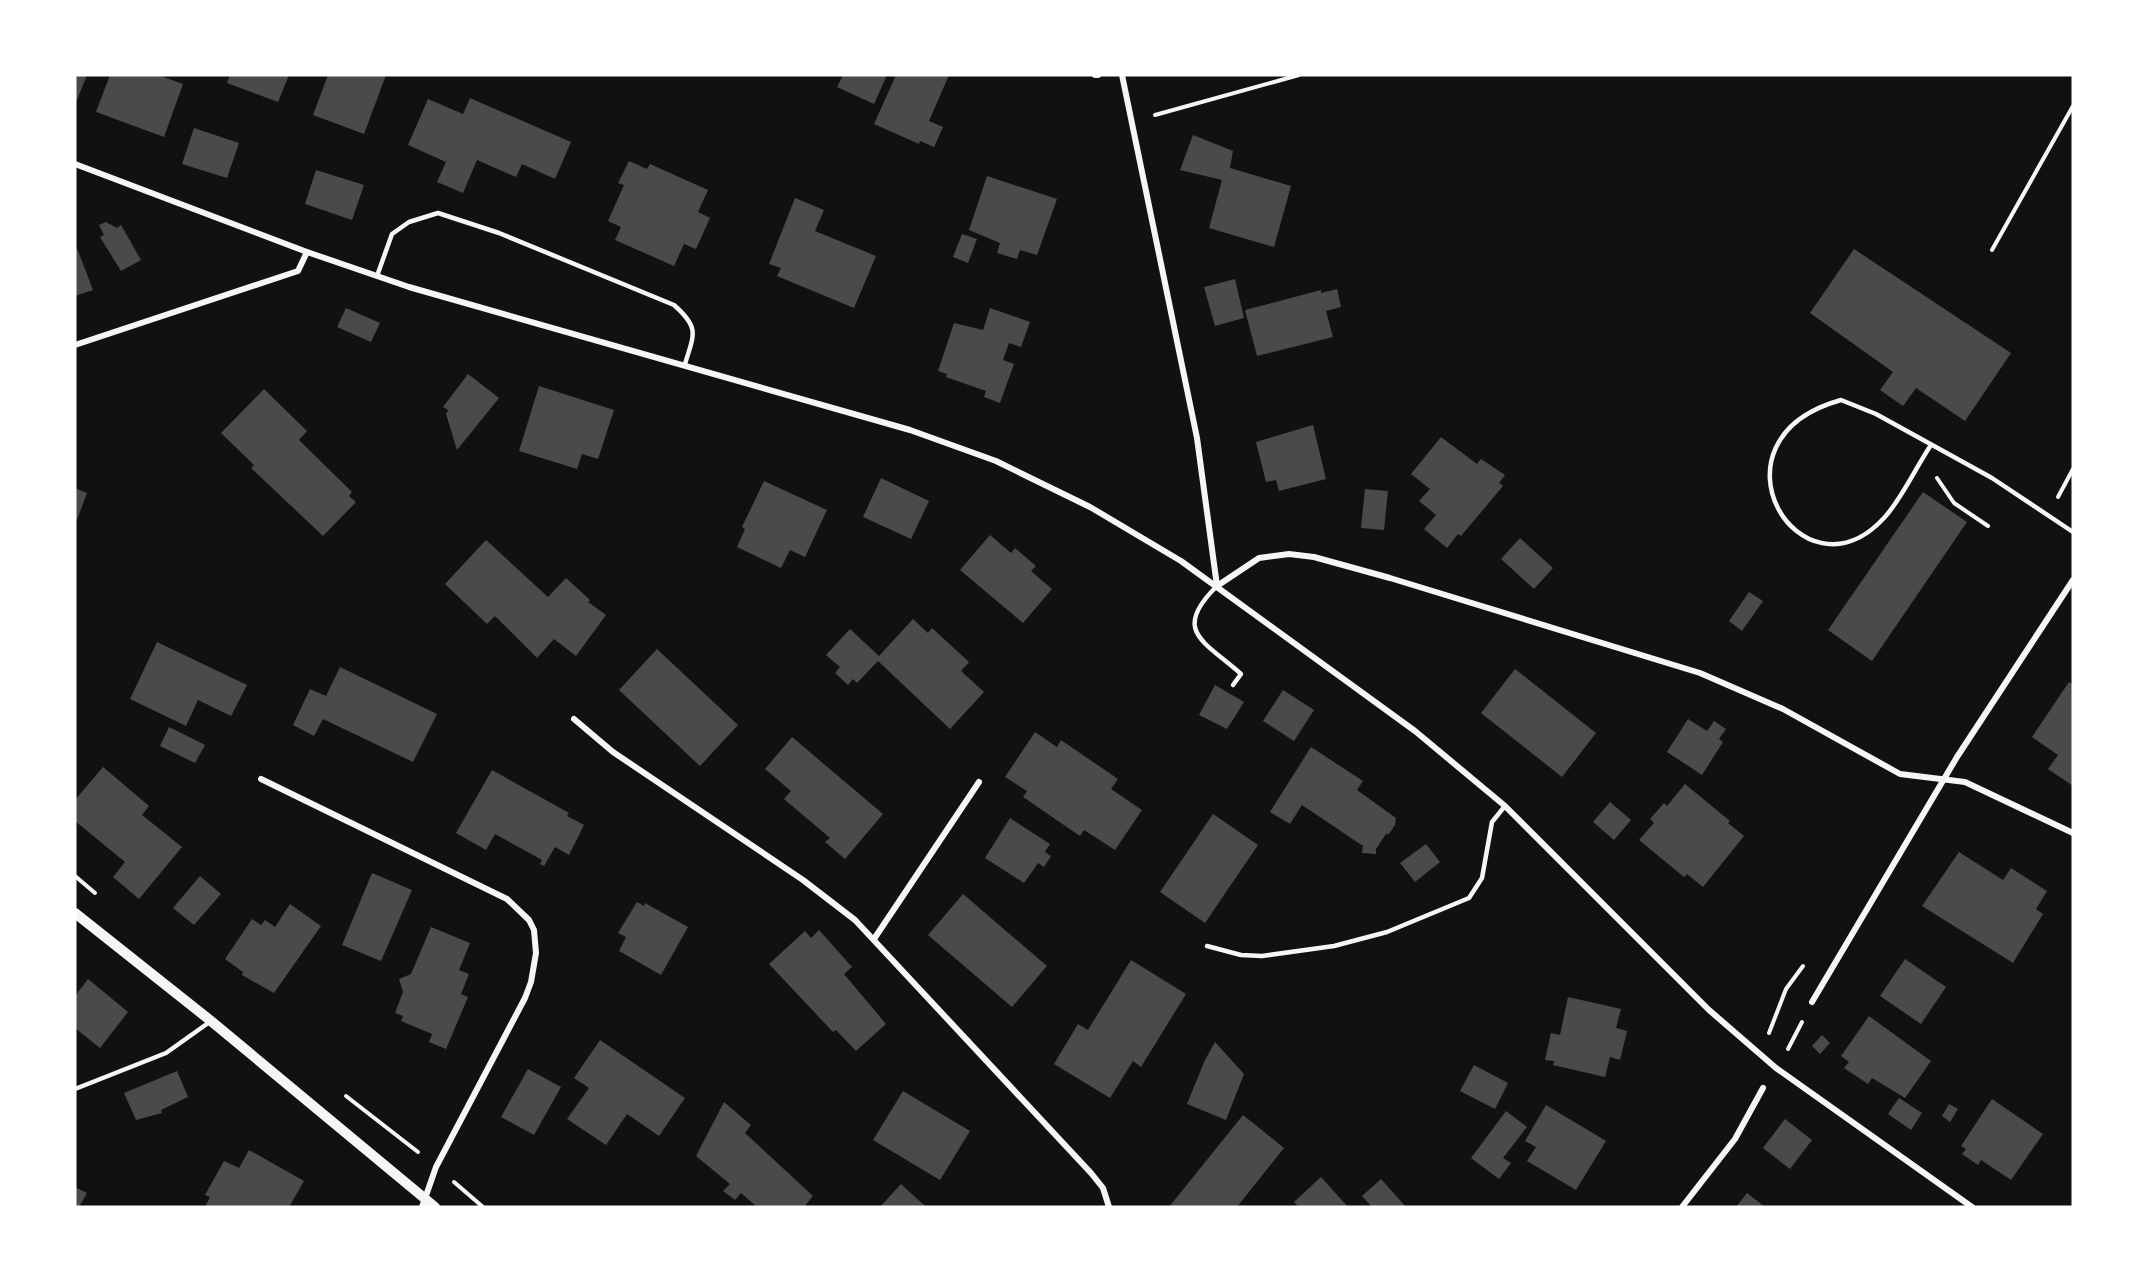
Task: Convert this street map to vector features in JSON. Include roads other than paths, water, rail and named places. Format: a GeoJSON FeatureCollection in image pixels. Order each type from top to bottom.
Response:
{"type":"FeatureCollection","features":[{"type":"Feature","properties":{"kind":"street"},"geometry":{"type":"LineString","coordinates":[[1122,75],[1197,438],[1217,586]]}},
{"type":"Feature","properties":{"kind":"street"},"geometry":{"type":"LineString","coordinates":[[75,164],[307,252],[377,276],[910,430],[996,461],[1090,507],[1156,544],[1217,586],[1415,731],[1505,806],[1709,1010],[1776,1068],[1972,1207]]}},
{"type":"Feature","properties":{"kind":"street"},"geometry":{"type":"LineString","coordinates":[[75,345],[298,271],[307,252]]}},
{"type":"Feature","properties":{"kind":"street"},"geometry":{"type":"LineString","coordinates":[[1217,586],[1259,558],[1289,554],[1314,557],[1575,633],[1700,673],[1783,709],[1900,774],[1965,782],[2073,833]]}},
{"type":"Feature","properties":{"kind":"street"},"geometry":{"type":"LineString","coordinates":[[1812,1002],[1945,779],[2073,580]]}},
{"type":"Feature","properties":{"kind":"street"},"geometry":{"type":"LineString","coordinates":[[574,719],[613,752],[818,891],[874,939],[1091,1173],[1103,1188],[1109,1207]]}},
{"type":"Feature","properties":{"kind":"street"},"geometry":{"type":"LineString","coordinates":[[261,779],[507,899],[530,920],[534,930],[537,953],[525,998],[436,1167],[424,1203]]}},
{"type":"Feature","properties":{"kind":"street"},"geometry":{"type":"LineString","coordinates":[[874,939],[979,782]]}},
{"type":"Feature","properties":{"kind":"street"},"geometry":{"type":"LineString","coordinates":[[75,913],[211,1021],[424,1203],[435,1207]]}},
{"type":"Feature","properties":{"kind":"street"},"geometry":{"type":"LineString","coordinates":[[1682,1207],[1735,1139],[1763,1088]]}},
{"type":"Feature","properties":{"kind":"lane"},"geometry":{"type":"LineString","coordinates":[[377,276],[392,234],[409,222],[438,213],[499,233],[674,305],[690,320],[694,333],[685,364]]}},
{"type":"Feature","properties":{"kind":"lane"},"geometry":{"type":"LineString","coordinates":[[1931,445],[1884,519],[1856,539],[1830,544],[1812,540],[1796,532],[1782,518],[1774,502],[1769,485],[1769,463],[1791,428],[1804,414],[1822,405],[1841,400],[1860,406],[1992,478],[2073,532]]}},
{"type":"Feature","properties":{"kind":"lane"},"geometry":{"type":"LineString","coordinates":[[1217,586],[1199,604],[1193,619],[1198,636],[1241,674],[1233,686]]}},
{"type":"Feature","properties":{"kind":"lane"},"geometry":{"type":"LineString","coordinates":[[1207,945],[1241,955],[1262,956],[1334,946],[1387,932],[1469,898],[1482,878],[1492,822],[1505,806]]}},
{"type":"Feature","properties":{"kind":"lane"},"geometry":{"type":"LineString","coordinates":[[75,1089],[166,1053],[211,1021]]}}]}
